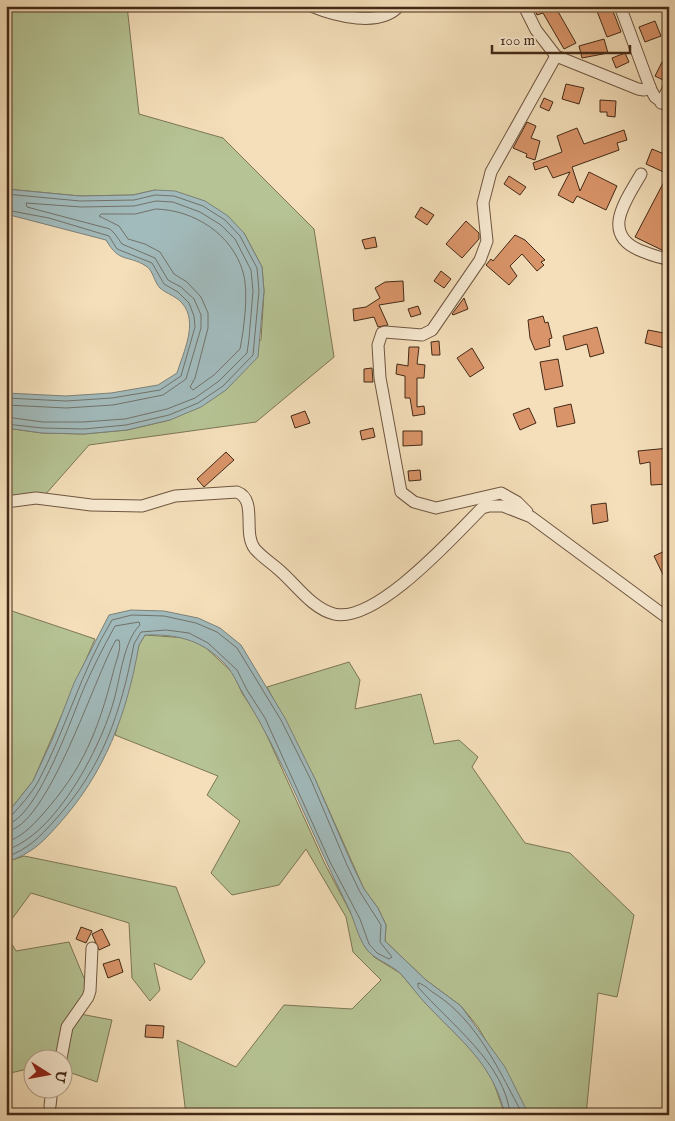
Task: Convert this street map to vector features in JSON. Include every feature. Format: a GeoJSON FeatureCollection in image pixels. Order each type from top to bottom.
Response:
{"type":"FeatureCollection","features":[{"type":"Feature","properties":{"kind":"street"},"geometry":{"type":"LineString","coordinates":[[312,6],[325,11],[369,20],[380,18],[400,6]]}},
{"type":"Feature","properties":{"kind":"street"},"geometry":{"type":"LineString","coordinates":[[524,6],[536,30],[556,56],[638,89],[644,90],[650,87]]}},
{"type":"Feature","properties":{"kind":"street"},"geometry":{"type":"LineString","coordinates":[[620,6],[650,87],[665,105]]}},
{"type":"Feature","properties":{"kind":"street"},"geometry":{"type":"LineString","coordinates":[[556,56],[490,172],[483,204],[487,241],[480,260],[432,330],[422,335],[382,333],[378,345],[380,378],[401,492],[414,502],[436,508],[501,493],[517,502],[531,517],[669,619]]}},
{"type":"Feature","properties":{"kind":"street"},"geometry":{"type":"LineString","coordinates":[[665,105],[669,87]]}},
{"type":"Feature","properties":{"kind":"street"},"geometry":{"type":"LineString","coordinates":[[641,174],[620,213],[619,235],[630,246],[654,257],[669,259]]}},
{"type":"Feature","properties":{"kind":"street"},"geometry":{"type":"LineString","coordinates":[[6,502],[36,498],[91,505],[142,506],[175,496],[237,492],[242,494],[247,502],[248,536],[255,549],[308,598],[335,614],[352,613],[398,589],[482,508],[502,506],[531,517]]}},
{"type":"Feature","properties":{"kind":"street"},"geometry":{"type":"LineString","coordinates":[[62,1048],[67,1027],[88,997],[92,948]]}},
{"type":"Feature","properties":{"kind":"street"},"geometry":{"type":"LineString","coordinates":[[50,1106],[51,1098]]}},
{"type":"Feature","properties":{"kind":"green space"},"geometry":{"type":"Polygon","coordinates":[[[6,6],[127,6],[139,114],[223,138],[314,229],[334,357],[256,422],[89,445],[44,496],[6,500],[6,428],[42,433],[84,434],[127,430],[170,420],[261,340],[264,291],[262,267],[244,233],[155,190],[133,195],[80,196],[6,189],[6,6]]]}},
{"type":"Feature","properties":{"kind":"green space"},"geometry":{"type":"Polygon","coordinates":[[[6,609],[95,639],[33,781],[6,815],[6,609]]]}},
{"type":"Feature","properties":{"kind":"green space"},"geometry":{"type":"Polygon","coordinates":[[[145,635],[187,638],[205,647],[233,673],[242,693],[260,720],[325,864],[355,921],[365,947],[374,957],[400,973],[428,1006],[480,1058],[491,1075],[505,1115],[186,1115],[177,1040],[236,1067],[284,1005],[352,1009],[381,980],[353,952],[346,917],[306,849],[279,885],[232,895],[211,873],[240,821],[207,795],[218,776],[115,735],[139,645],[145,635]]]}},
{"type":"Feature","properties":{"kind":"green space"},"geometry":{"type":"Polygon","coordinates":[[[349,662],[360,680],[355,709],[421,694],[434,744],[459,740],[478,757],[472,767],[525,843],[570,853],[634,915],[617,997],[598,993],[586,1115],[529,1115],[478,1027],[461,1006],[426,980],[385,941],[386,925],[378,908],[364,889],[315,779],[267,687],[349,662]]]}},
{"type":"Feature","properties":{"kind":"green space"},"geometry":{"type":"Polygon","coordinates":[[[24,856],[176,887],[205,962],[191,980],[154,963],[160,990],[150,1001],[132,978],[129,923],[31,893],[6,927],[6,862],[24,856]]]}},
{"type":"Feature","properties":{"kind":"green space"},"geometry":{"type":"Polygon","coordinates":[[[6,934],[16,951],[69,942],[89,990],[75,1013],[112,1020],[97,1082],[72,1073],[72,1048],[22,1048],[22,1070],[6,1074],[6,934]]]}},
{"type":"Feature","properties":{"kind":"water"},"geometry":{"type":"Polygon","coordinates":[[[6,189],[80,196],[133,195],[155,190],[175,191],[205,201],[228,216],[244,233],[262,267],[264,291],[258,357],[226,390],[201,407],[170,420],[127,430],[84,434],[42,433],[6,428],[6,393],[66,396],[111,393],[158,385],[177,373],[188,338],[189,319],[182,303],[160,288],[146,266],[120,256],[111,248],[106,240],[6,214],[6,189]]]}},
{"type":"Feature","properties":{"kind":"water"},"geometry":{"type":"Polygon","coordinates":[[[131,610],[164,611],[198,618],[220,628],[241,645],[285,718],[315,779],[364,889],[378,908],[386,925],[385,941],[426,980],[461,1006],[505,1067],[529,1115],[505,1115],[493,1082],[475,1055],[424,1002],[401,974],[372,955],[365,947],[285,772],[259,720],[229,668],[204,647],[186,639],[145,635],[139,645],[128,695],[112,741],[89,785],[58,825],[41,843],[22,856],[6,862],[6,815],[33,781],[52,740],[74,683],[109,615],[131,610]]]}},
{"type":"Feature","properties":{"kind":"building"},"geometry":{"type":"Polygon","coordinates":[[[533,6],[558,6],[556,8],[576,43],[564,49],[543,13],[537,15],[533,6]]]}},
{"type":"Feature","properties":{"kind":"building"},"geometry":{"type":"Polygon","coordinates":[[[595,6],[611,6],[621,32],[607,37],[595,6]]]}},
{"type":"Feature","properties":{"kind":"building"},"geometry":{"type":"Polygon","coordinates":[[[655,21],[661,36],[645,42],[639,27],[655,21]]]}},
{"type":"Feature","properties":{"kind":"building"},"geometry":{"type":"Polygon","coordinates":[[[604,39],[608,53],[582,58],[579,46],[604,39]]]}},
{"type":"Feature","properties":{"kind":"building"},"geometry":{"type":"Polygon","coordinates":[[[625,53],[629,62],[616,68],[612,58],[625,53]]]}},
{"type":"Feature","properties":{"kind":"building"},"geometry":{"type":"Polygon","coordinates":[[[662,62],[669,65],[669,76],[665,81],[655,76],[662,62]]]}},
{"type":"Feature","properties":{"kind":"building"},"geometry":{"type":"Polygon","coordinates":[[[566,84],[584,88],[579,104],[562,99],[566,84]]]}},
{"type":"Feature","properties":{"kind":"building"},"geometry":{"type":"Polygon","coordinates":[[[544,98],[553,102],[549,111],[540,107],[544,98]]]}},
{"type":"Feature","properties":{"kind":"building"},"geometry":{"type":"Polygon","coordinates":[[[600,100],[616,101],[615,117],[607,116],[607,112],[600,112],[600,100]]]}},
{"type":"Feature","properties":{"kind":"building"},"geometry":{"type":"Polygon","coordinates":[[[527,122],[536,126],[531,138],[540,141],[535,160],[526,157],[527,154],[513,148],[527,122]]]}},
{"type":"Feature","properties":{"kind":"building"},"geometry":{"type":"Polygon","coordinates":[[[577,128],[584,144],[624,130],[627,140],[617,143],[619,150],[572,167],[580,191],[589,172],[617,186],[606,210],[577,196],[573,203],[558,195],[570,172],[553,178],[547,166],[535,170],[533,163],[562,152],[557,136],[577,128]]]}},
{"type":"Feature","properties":{"kind":"building"},"geometry":{"type":"Polygon","coordinates":[[[652,149],[669,156],[669,248],[666,247],[664,251],[635,237],[668,174],[646,164],[652,149]]]}},
{"type":"Feature","properties":{"kind":"building"},"geometry":{"type":"Polygon","coordinates":[[[509,176],[526,187],[520,195],[504,184],[509,176]]]}},
{"type":"Feature","properties":{"kind":"building"},"geometry":{"type":"Polygon","coordinates":[[[421,207],[434,215],[427,225],[415,217],[421,207]]]}},
{"type":"Feature","properties":{"kind":"building"},"geometry":{"type":"Polygon","coordinates":[[[466,221],[479,233],[479,239],[462,258],[446,244],[466,221]]]}},
{"type":"Feature","properties":{"kind":"building"},"geometry":{"type":"Polygon","coordinates":[[[515,235],[525,240],[545,260],[541,262],[544,265],[537,271],[522,254],[510,266],[517,276],[509,285],[486,265],[491,259],[493,261],[515,235]]]}},
{"type":"Feature","properties":{"kind":"building"},"geometry":{"type":"Polygon","coordinates":[[[375,237],[377,247],[365,249],[362,240],[375,237]]]}},
{"type":"Feature","properties":{"kind":"building"},"geometry":{"type":"Polygon","coordinates":[[[441,271],[451,279],[444,288],[434,281],[441,271]]]}},
{"type":"Feature","properties":{"kind":"building"},"geometry":{"type":"Polygon","coordinates":[[[403,281],[404,301],[379,305],[388,325],[378,327],[374,317],[354,321],[353,309],[366,307],[380,298],[375,288],[385,282],[403,281]]]}},
{"type":"Feature","properties":{"kind":"building"},"geometry":{"type":"Polygon","coordinates":[[[464,298],[468,309],[453,315],[452,314],[464,298]]]}},
{"type":"Feature","properties":{"kind":"building"},"geometry":{"type":"Polygon","coordinates":[[[418,306],[421,314],[411,317],[408,309],[418,306]]]}},
{"type":"Feature","properties":{"kind":"building"},"geometry":{"type":"Polygon","coordinates":[[[543,316],[545,323],[548,322],[552,338],[549,339],[550,346],[535,350],[530,338],[528,320],[543,316]]]}},
{"type":"Feature","properties":{"kind":"building"},"geometry":{"type":"Polygon","coordinates":[[[597,327],[604,353],[590,357],[587,344],[566,350],[563,336],[597,327]]]}},
{"type":"Feature","properties":{"kind":"building"},"geometry":{"type":"Polygon","coordinates":[[[648,330],[669,334],[669,349],[645,343],[648,330]]]}},
{"type":"Feature","properties":{"kind":"building"},"geometry":{"type":"Polygon","coordinates":[[[439,341],[440,355],[432,355],[431,342],[439,341]]]}},
{"type":"Feature","properties":{"kind":"building"},"geometry":{"type":"Polygon","coordinates":[[[409,347],[419,347],[417,364],[425,365],[424,378],[417,378],[417,407],[424,406],[425,414],[413,416],[410,398],[405,398],[405,376],[396,374],[397,364],[408,366],[409,347]]]}},
{"type":"Feature","properties":{"kind":"building"},"geometry":{"type":"Polygon","coordinates":[[[472,348],[484,368],[470,377],[457,358],[472,348]]]}},
{"type":"Feature","properties":{"kind":"building"},"geometry":{"type":"Polygon","coordinates":[[[558,359],[563,386],[545,390],[540,362],[558,359]]]}},
{"type":"Feature","properties":{"kind":"building"},"geometry":{"type":"Polygon","coordinates":[[[372,368],[373,382],[364,382],[364,369],[372,368]]]}},
{"type":"Feature","properties":{"kind":"building"},"geometry":{"type":"Polygon","coordinates":[[[571,404],[575,423],[557,427],[554,408],[571,404]]]}},
{"type":"Feature","properties":{"kind":"building"},"geometry":{"type":"Polygon","coordinates":[[[529,408],[536,423],[520,430],[513,414],[529,408]]]}},
{"type":"Feature","properties":{"kind":"building"},"geometry":{"type":"Polygon","coordinates":[[[305,411],[310,423],[295,428],[291,416],[305,411]]]}},
{"type":"Feature","properties":{"kind":"building"},"geometry":{"type":"Polygon","coordinates":[[[373,428],[375,437],[362,440],[360,431],[373,428]]]}},
{"type":"Feature","properties":{"kind":"building"},"geometry":{"type":"Polygon","coordinates":[[[403,431],[422,431],[422,445],[403,446],[403,431]]]}},
{"type":"Feature","properties":{"kind":"building"},"geometry":{"type":"Polygon","coordinates":[[[669,448],[668,484],[651,485],[650,462],[640,464],[638,451],[669,448]]]}},
{"type":"Feature","properties":{"kind":"building"},"geometry":{"type":"Polygon","coordinates":[[[226,452],[234,460],[204,487],[197,479],[226,452]]]}},
{"type":"Feature","properties":{"kind":"building"},"geometry":{"type":"Polygon","coordinates":[[[420,470],[421,480],[409,481],[408,471],[420,470]]]}},
{"type":"Feature","properties":{"kind":"building"},"geometry":{"type":"Polygon","coordinates":[[[606,503],[608,521],[593,524],[591,505],[606,503]]]}},
{"type":"Feature","properties":{"kind":"building"},"geometry":{"type":"Polygon","coordinates":[[[669,549],[669,587],[654,556],[669,549]]]}},
{"type":"Feature","properties":{"kind":"building"},"geometry":{"type":"Polygon","coordinates":[[[81,927],[92,931],[86,943],[76,939],[81,927]]]}},
{"type":"Feature","properties":{"kind":"building"},"geometry":{"type":"Polygon","coordinates":[[[102,929],[110,945],[99,950],[92,934],[102,929]]]}},
{"type":"Feature","properties":{"kind":"building"},"geometry":{"type":"Polygon","coordinates":[[[119,959],[123,972],[108,978],[103,964],[119,959]]]}},
{"type":"Feature","properties":{"kind":"building"},"geometry":{"type":"Polygon","coordinates":[[[146,1025],[164,1026],[163,1038],[145,1037],[146,1025]]]}}]}
